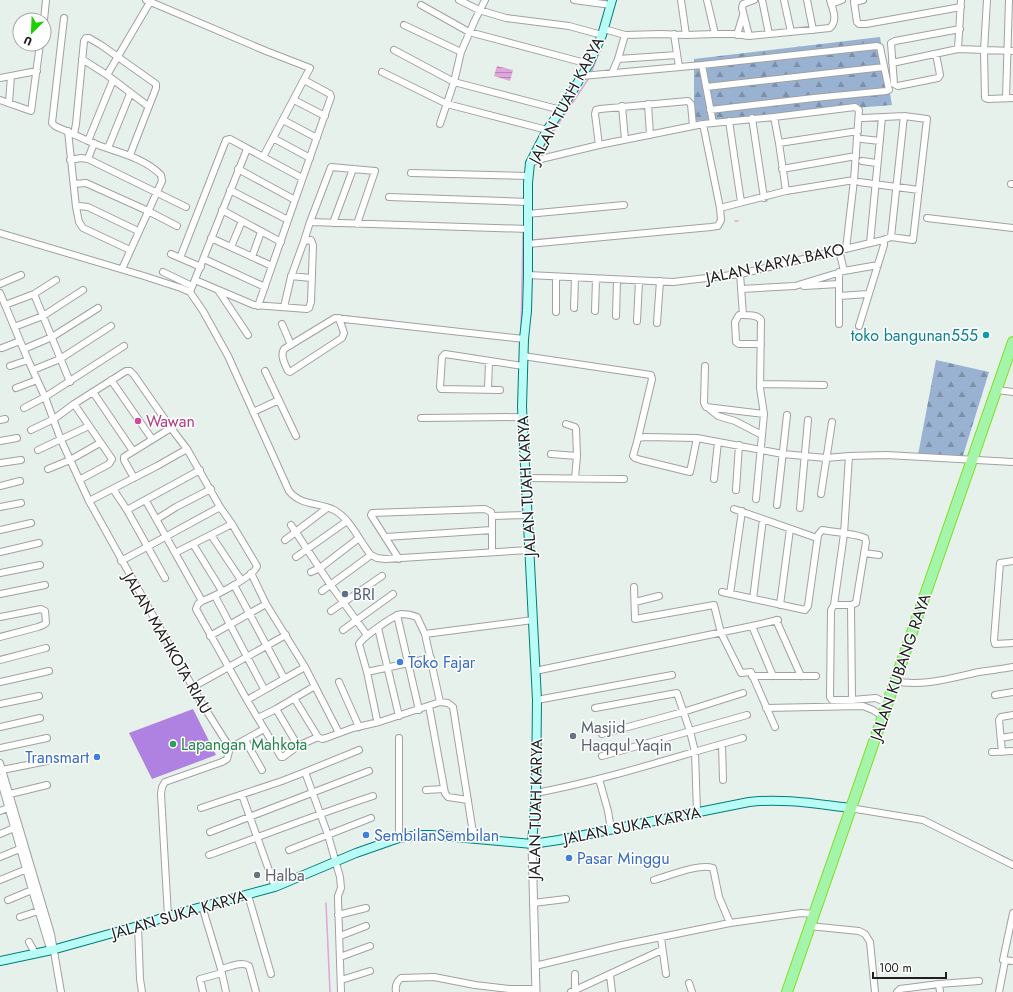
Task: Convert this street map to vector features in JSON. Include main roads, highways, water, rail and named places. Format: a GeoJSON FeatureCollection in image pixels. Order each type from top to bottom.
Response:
{"type":"FeatureCollection","features":[{"type":"Feature","properties":{"kind":"highway","name":"JALAN KUBANG RAYA"},"geometry":{"type":"LineString","coordinates":[[787,992],[886,703],[1013,342]]}},
{"type":"Feature","properties":{"kind":"main road","name":"JALAN TUAH KARYA"},"geometry":{"type":"LineString","coordinates":[[532,844],[536,793],[537,700],[522,418],[523,356],[527,311],[528,202],[530,163],[547,130],[589,64],[603,32],[612,3]]}},
{"type":"Feature","properties":{"kind":"main road","name":"JALAN SUKA KARYA"},"geometry":{"type":"LineString","coordinates":[[0,961],[52,950],[202,906],[275,887],[356,853],[399,838],[432,835],[532,844],[749,802],[768,800],[807,802],[850,808]]}},
{"type":"Feature","properties":{"kind":"waterway"},"geometry":{"type":"LineString","coordinates":[[591,73],[600,50]]}},
{"type":"Feature","properties":{"kind":"waterway"},"geometry":{"type":"LineString","coordinates":[[539,153],[589,78]]}},
{"type":"Feature","properties":{"kind":"waterway"},"geometry":{"type":"LineString","coordinates":[[521,333],[523,232]]}},
{"type":"Feature","properties":{"kind":"waterway"},"geometry":{"type":"LineString","coordinates":[[533,240],[579,236]]}},
{"type":"Feature","properties":{"kind":"waterway"},"geometry":{"type":"LineString","coordinates":[[335,315],[393,321]]}},
{"type":"Feature","properties":{"kind":"waterway"},"geometry":{"type":"LineString","coordinates":[[326,903],[330,992]]}},
{"type":"Feature","properties":{"kind":"place","name":"toko bangunan555"},"geometry":{"type":"Point","coordinates":[986,335]}},
{"type":"Feature","properties":{"kind":"place","name":"Wawan"},"geometry":{"type":"Point","coordinates":[138,421]}},
{"type":"Feature","properties":{"kind":"place","name":"BRI"},"geometry":{"type":"Point","coordinates":[345,594]}},
{"type":"Feature","properties":{"kind":"place","name":"Toko Fajar"},"geometry":{"type":"Point","coordinates":[400,662]}},
{"type":"Feature","properties":{"kind":"place","name":"Masjid Haqqul Yaqin"},"geometry":{"type":"Point","coordinates":[573,736]}},
{"type":"Feature","properties":{"kind":"place","name":"Lapangan Mahkota"},"geometry":{"type":"Point","coordinates":[173,744]}},
{"type":"Feature","properties":{"kind":"place","name":"Transmart"},"geometry":{"type":"Point","coordinates":[97,757]}},
{"type":"Feature","properties":{"kind":"place","name":"SembilanSembilan"},"geometry":{"type":"Point","coordinates":[366,835]}},
{"type":"Feature","properties":{"kind":"place","name":"Pasar Minggu"},"geometry":{"type":"Point","coordinates":[569,858]}},
{"type":"Feature","properties":{"kind":"place","name":"Halba"},"geometry":{"type":"Point","coordinates":[257,875]}}]}
